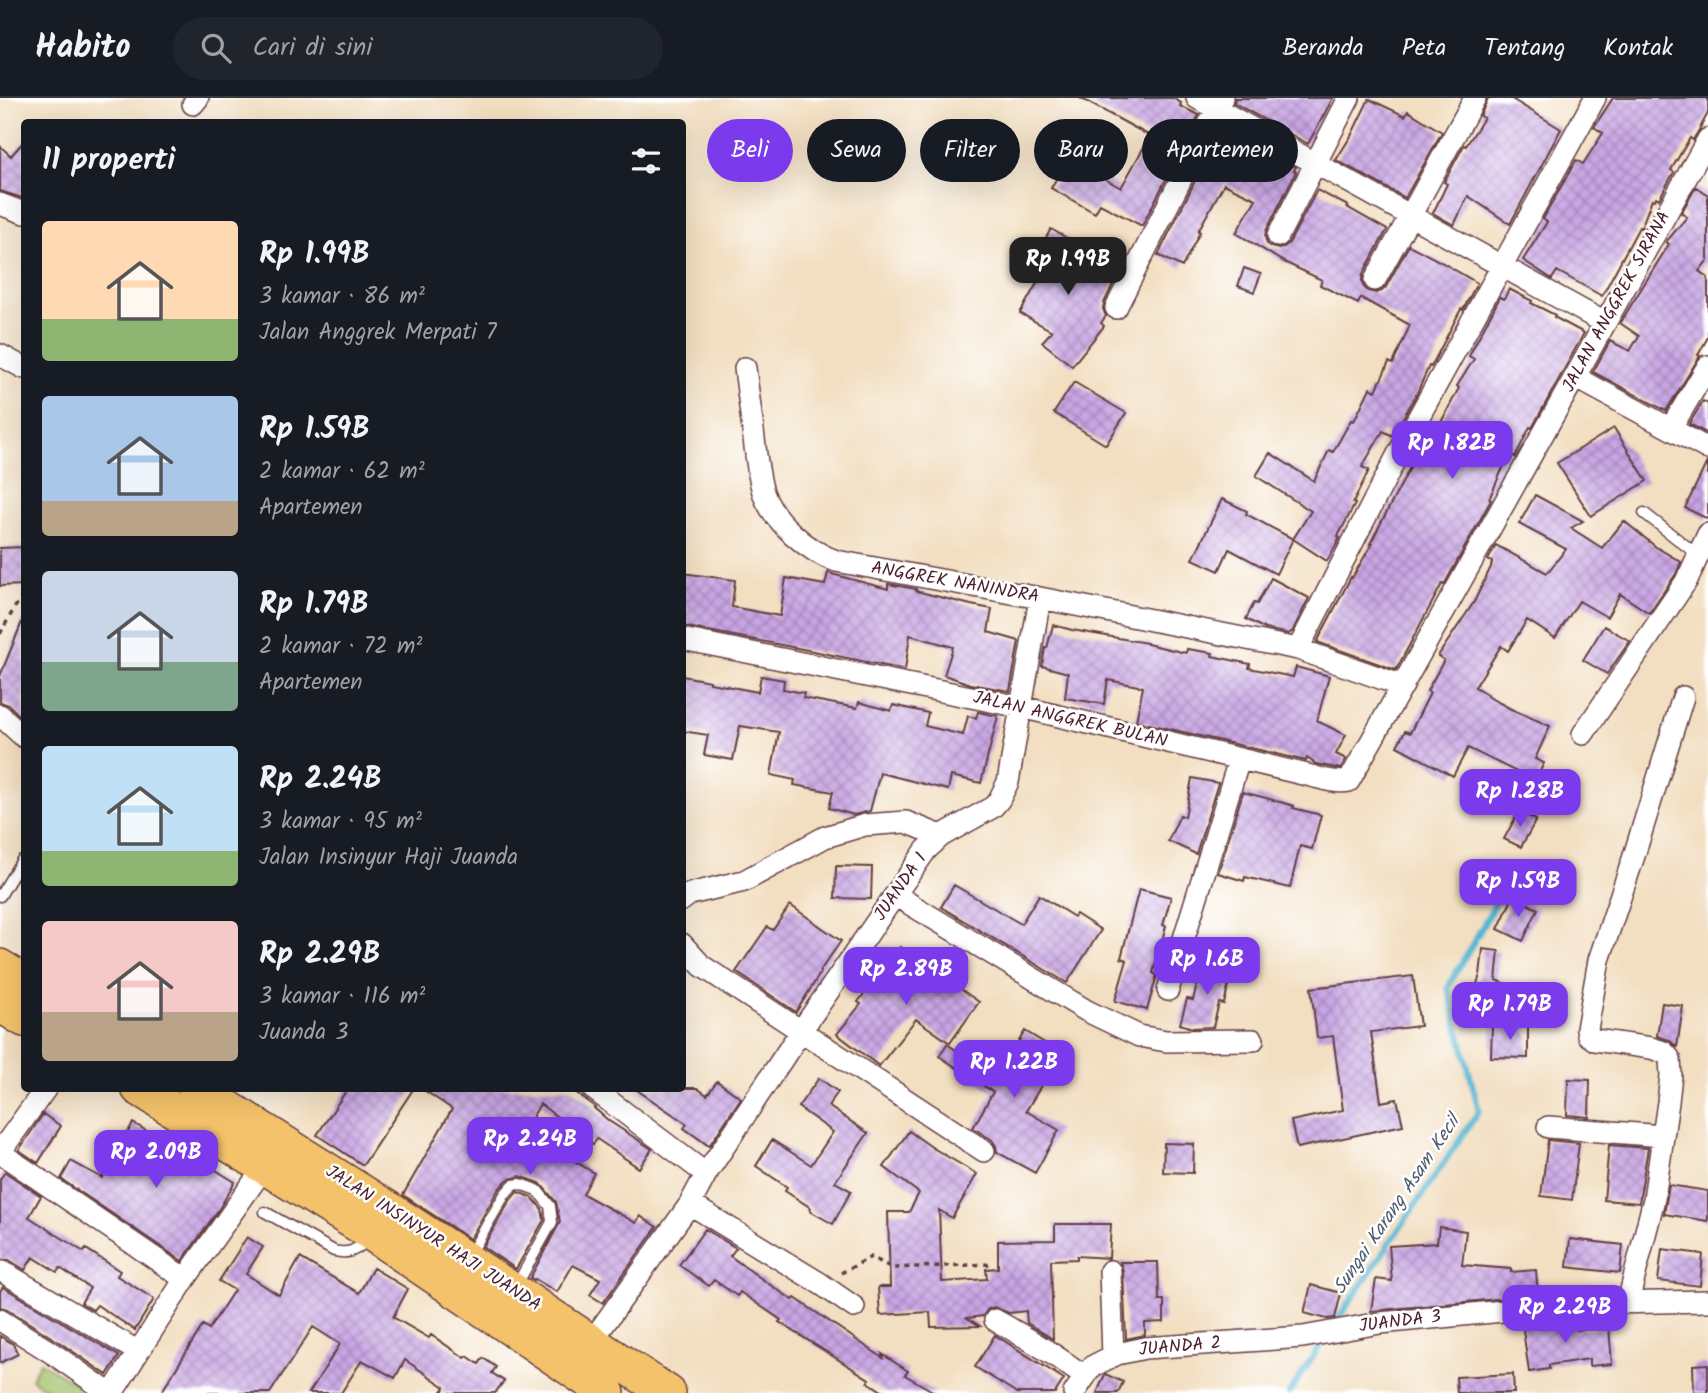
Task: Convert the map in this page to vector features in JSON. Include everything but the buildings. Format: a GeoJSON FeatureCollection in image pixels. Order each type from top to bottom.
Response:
{"type":"FeatureCollection","features":[{"type":"Feature","properties":{"kind":"highway"},"geometry":{"type":"LineString","coordinates":[[0,967],[21,980]]}},
{"type":"Feature","properties":{"kind":"highway"},"geometry":{"type":"LineString","coordinates":[[0,1004],[21,1017]]}},
{"type":"Feature","properties":{"kind":"highway","name":"JALAN INSINYUR HAJI JUANDA"},"geometry":{"type":"LineString","coordinates":[[145,1092],[265,1166],[467,1261],[668,1393]]}},
{"type":"Feature","properties":{"kind":"highway","name":"JALAN INSINYUR HAJI JUANDA"},"geometry":{"type":"LineString","coordinates":[[202,1092],[382,1223],[607,1393]]}},
{"type":"Feature","properties":{"kind":"street"},"geometry":{"type":"LineString","coordinates":[[1197,98],[1219,103],[1314,163],[1605,323]]}},
{"type":"Feature","properties":{"kind":"street"},"geometry":{"type":"LineString","coordinates":[[1278,236],[1349,98]]}},
{"type":"Feature","properties":{"kind":"street"},"geometry":{"type":"LineString","coordinates":[[1375,280],[1475,98]]}},
{"type":"Feature","properties":{"kind":"street"},"geometry":{"type":"LineString","coordinates":[[1298,649],[1397,456],[1595,98]]}},
{"type":"Feature","properties":{"kind":"street"},"geometry":{"type":"LineString","coordinates":[[1116,308],[1219,103]]}},
{"type":"Feature","properties":{"kind":"street","name":"JALAN ANGGREK SIRANA"},"geometry":{"type":"LineString","coordinates":[[1403,686],[1708,139]]}},
{"type":"Feature","properties":{"kind":"street"},"geometry":{"type":"LineString","coordinates":[[0,204],[21,212]]}},
{"type":"Feature","properties":{"kind":"street"},"geometry":{"type":"LineString","coordinates":[[0,355],[21,366]]}},
{"type":"Feature","properties":{"kind":"street"},"geometry":{"type":"LineString","coordinates":[[1671,428],[1708,366]]}},
{"type":"Feature","properties":{"kind":"street","name":"ANGGREK NANINDRA"},"geometry":{"type":"LineString","coordinates":[[745,368],[763,492],[780,520],[799,540],[817,553],[836,561],[1298,649],[1403,686]]}},
{"type":"Feature","properties":{"kind":"street"},"geometry":{"type":"LineString","coordinates":[[1575,377],[1708,449]]}},
{"type":"Feature","properties":{"kind":"street"},"geometry":{"type":"LineString","coordinates":[[1583,734],[1686,580],[1708,534]]}},
{"type":"Feature","properties":{"kind":"street","name":"JUANDA 1"},"geometry":{"type":"LineString","coordinates":[[592,1341],[690,1205],[706,1174],[801,1031],[926,850],[941,836],[993,807],[999,800],[1008,782],[1041,598]]}},
{"type":"Feature","properties":{"kind":"street","name":"JALAN ANGGREK BULAN"},"geometry":{"type":"LineString","coordinates":[[686,640],[1021,707],[1239,760],[1347,782],[1403,686]]}},
{"type":"Feature","properties":{"kind":"street"},"geometry":{"type":"LineString","coordinates":[[1628,1302],[1654,1199],[1668,1102],[1670,1059],[1664,1052],[1651,1048],[1595,1040],[1588,1035],[1587,1029],[1599,960],[1683,697]]}},
{"type":"Feature","properties":{"kind":"street"},"geometry":{"type":"LineString","coordinates":[[0,715],[21,734]]}},
{"type":"Feature","properties":{"kind":"street"},"geometry":{"type":"LineString","coordinates":[[1168,990],[1239,760]]}},
{"type":"Feature","properties":{"kind":"street"},"geometry":{"type":"LineString","coordinates":[[686,897],[744,881],[825,836],[865,825],[906,822],[941,836]]}},
{"type":"Feature","properties":{"kind":"street"},"geometry":{"type":"LineString","coordinates":[[895,895],[1087,1011],[1139,1036],[1166,1041],[1254,1040]]}},
{"type":"Feature","properties":{"kind":"street"},"geometry":{"type":"LineString","coordinates":[[686,948],[702,966],[984,1151]]}},
{"type":"Feature","properties":{"kind":"street"},"geometry":{"type":"LineString","coordinates":[[43,1092],[1,1154],[185,1279]]}},
{"type":"Feature","properties":{"kind":"street"},"geometry":{"type":"LineString","coordinates":[[597,1092],[706,1174]]}},
{"type":"Feature","properties":{"kind":"street"},"geometry":{"type":"LineString","coordinates":[[1548,1127],[1662,1136]]}},
{"type":"Feature","properties":{"kind":"street"},"geometry":{"type":"LineString","coordinates":[[0,1320],[110,1393],[185,1279],[265,1166]]}},
{"type":"Feature","properties":{"kind":"street"},"geometry":{"type":"LineString","coordinates":[[690,1205],[821,1284],[854,1307]]}},
{"type":"Feature","properties":{"kind":"street"},"geometry":{"type":"LineString","coordinates":[[1110,1271],[1113,1356]]}},
{"type":"Feature","properties":{"kind":"street"},"geometry":{"type":"LineString","coordinates":[[3,1272],[137,1351]]}},
{"type":"Feature","properties":{"kind":"street","name":"JUANDA 3"},"geometry":{"type":"LineString","coordinates":[[1303,1337],[1380,1323],[1513,1310],[1628,1302],[1708,1301]]}},
{"type":"Feature","properties":{"kind":"street"},"geometry":{"type":"LineString","coordinates":[[995,1320],[1037,1344],[1079,1385]]}},
{"type":"Feature","properties":{"kind":"street","name":"JUANDA 2"},"geometry":{"type":"LineString","coordinates":[[1079,1385],[1096,1364],[1113,1356],[1145,1348],[1303,1337]]}},
{"type":"Feature","properties":{"kind":"lane"},"geometry":{"type":"LineString","coordinates":[[1644,513],[1699,556]]}},
{"type":"Feature","properties":{"kind":"lane"},"geometry":{"type":"LineString","coordinates":[[0,896],[21,862]]}},
{"type":"Feature","properties":{"kind":"lane"},"geometry":{"type":"LineString","coordinates":[[467,1261],[505,1194],[513,1185],[520,1184],[537,1190],[550,1206],[552,1222],[513,1291]]}},
{"type":"Feature","properties":{"kind":"lane"},"geometry":{"type":"LineString","coordinates":[[265,1212],[334,1251],[345,1254],[362,1245],[382,1223]]}},
{"type":"Feature","properties":{"kind":"path"},"geometry":{"type":"LineString","coordinates":[[0,634],[21,599]]}},
{"type":"Feature","properties":{"kind":"path"},"geometry":{"type":"LineString","coordinates":[[821,1284],[871,1257],[891,1268],[993,1264]]}},
{"type":"Feature","properties":{"kind":"green space"},"geometry":{"type":"Polygon","coordinates":[[[40,1362],[86,1390],[84,1393],[54,1393],[31,1379],[40,1362]]]}},
{"type":"Feature","properties":{"kind":"waterway","name":"Sungai Karang Asam Kecil"},"geometry":{"type":"LineString","coordinates":[[1334,1325],[1479,1111],[1448,987],[1514,871]]}},
{"type":"Feature","properties":{"kind":"waterway","name":"Sungai Karang Asam Kecil"},"geometry":{"type":"LineString","coordinates":[[1289,1393],[1324,1340]]}}]}
